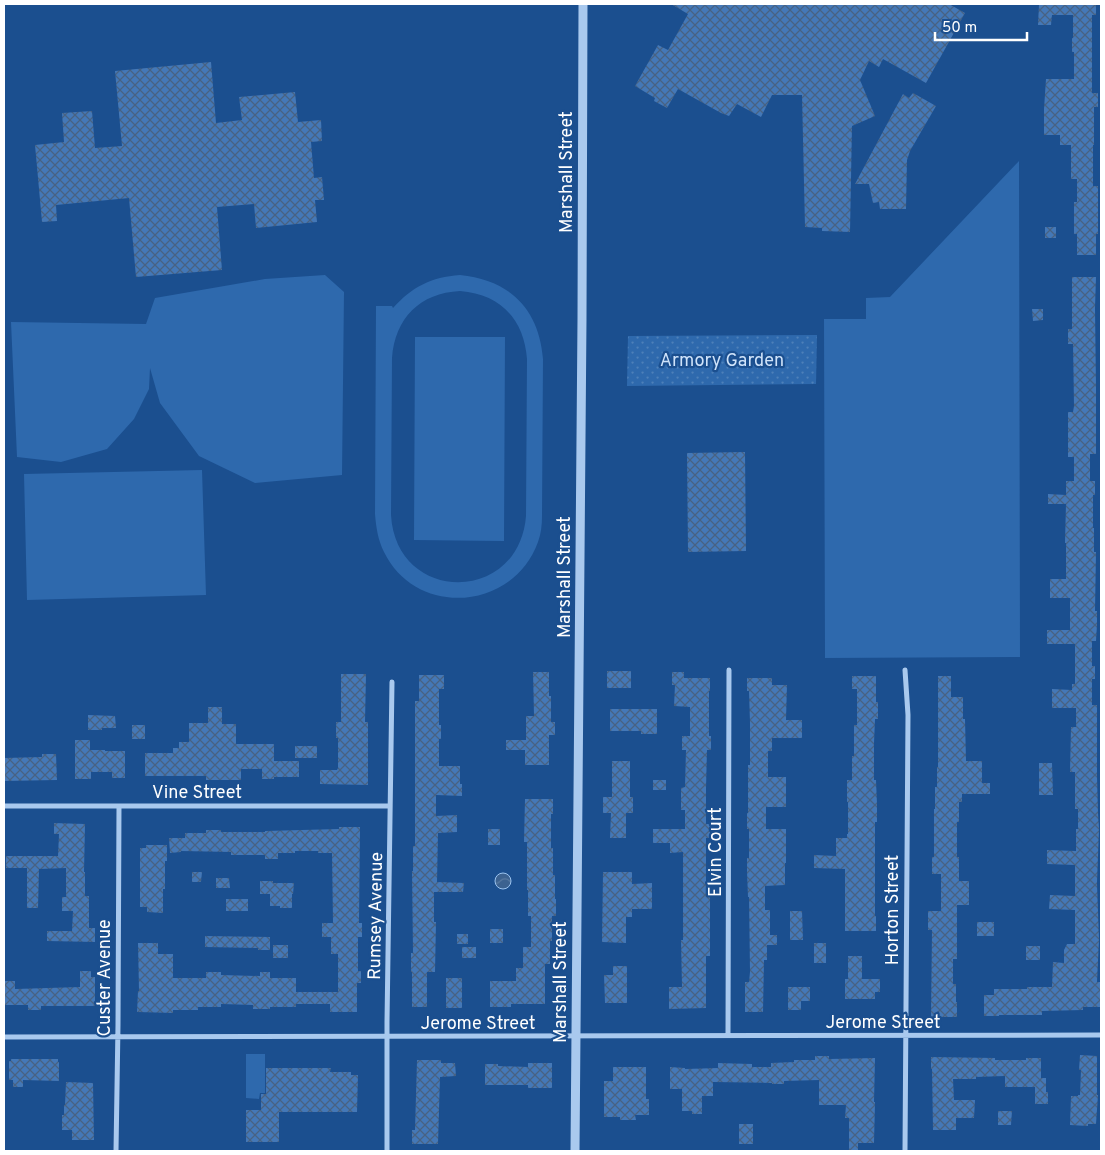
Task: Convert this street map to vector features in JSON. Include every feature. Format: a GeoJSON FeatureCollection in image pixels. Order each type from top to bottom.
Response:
{"type":"FeatureCollection","features":[{"type":"Feature","properties":{"kind":"street","name":"Marshall Street"},"geometry":{"type":"LineString","coordinates":[[575,1151],[583,4]]}},
{"type":"Feature","properties":{"kind":"street","name":"Elvin Court"},"geometry":{"type":"LineString","coordinates":[[728,1035],[729,670]]}},
{"type":"Feature","properties":{"kind":"street","name":"Horton Street"},"geometry":{"type":"LineString","coordinates":[[904,1151],[908,715],[905,670]]}},
{"type":"Feature","properties":{"kind":"street","name":"Rumsey Avenue"},"geometry":{"type":"LineString","coordinates":[[387,1151],[392,682]]}},
{"type":"Feature","properties":{"kind":"street","name":"Vine Street"},"geometry":{"type":"LineString","coordinates":[[4,806],[390,806]]}},
{"type":"Feature","properties":{"kind":"street","name":"Custer Avenue"},"geometry":{"type":"LineString","coordinates":[[116,1151],[119,806]]}},
{"type":"Feature","properties":{"kind":"street","name":"Jerome Street"},"geometry":{"type":"LineString","coordinates":[[4,1038],[1101,1035]]}},
{"type":"Feature","properties":{"kind":"green space"},"geometry":{"type":"Polygon","coordinates":[[[1019,161],[1020,657],[825,658],[824,319],[866,319],[866,298],[890,297],[1019,161]]]}},
{"type":"Feature","properties":{"kind":"green space"},"geometry":{"type":"Polygon","coordinates":[[[325,275],[344,292],[342,475],[255,483],[199,456],[160,403],[150,368],[149,389],[134,419],[107,449],[61,462],[17,457],[11,322],[146,324],[155,298],[265,279],[325,275]]]}},
{"type":"Feature","properties":{"kind":"green space"},"geometry":{"type":"Polygon","coordinates":[[[460,275],[494,283],[519,300],[535,325],[543,359],[542,519],[539,539],[526,565],[508,582],[487,593],[464,598],[440,596],[418,588],[399,573],[384,552],[375,514],[376,306],[392,306],[393,308],[407,294],[423,284],[460,275]],[[460,291],[446,293],[433,297],[412,310],[398,331],[392,358],[391,515],[398,544],[413,565],[434,578],[458,582],[482,578],[503,566],[518,545],[526,516],[527,359],[525,345],[521,332],[507,311],[487,297],[460,291]]]}},
{"type":"Feature","properties":{"kind":"green space","name":"Armory Garden"},"geometry":{"type":"Polygon","coordinates":[[[817,335],[816,384],[627,386],[628,336],[817,335]]]}},
{"type":"Feature","properties":{"kind":"green space"},"geometry":{"type":"Polygon","coordinates":[[[415,337],[505,337],[504,541],[414,540],[415,337]]]}},
{"type":"Feature","properties":{"kind":"green space"},"geometry":{"type":"Polygon","coordinates":[[[202,470],[206,595],[27,600],[24,474],[202,470]]]}},
{"type":"Feature","properties":{"kind":"green space"},"geometry":{"type":"Polygon","coordinates":[[[246,1054],[265,1054],[265,1093],[260,1093],[259,1099],[246,1098],[246,1054]]]}},
{"type":"Feature","properties":{"kind":"water"},"geometry":{"type":"Polygon","coordinates":[[[503,873],[511,881],[503,889],[495,881],[503,873]]]}},
{"type":"Feature","properties":{"kind":"building"},"geometry":{"type":"Polygon","coordinates":[[[671,4],[949,4],[965,13],[926,83],[883,59],[879,67],[869,61],[860,80],[875,116],[852,126],[850,232],[822,231],[822,228],[805,227],[802,95],[772,95],[761,117],[737,104],[729,116],[678,89],[667,108],[654,101],[655,98],[635,86],[658,45],[668,50],[688,14],[671,4]]]}},
{"type":"Feature","properties":{"kind":"building"},"geometry":{"type":"Polygon","coordinates":[[[1039,4],[1096,4],[1096,15],[1092,15],[1092,93],[1098,93],[1098,107],[1094,107],[1093,145],[1093,186],[1098,186],[1096,255],[1077,255],[1077,234],[1074,234],[1074,202],[1077,202],[1077,179],[1071,179],[1071,145],[1060,145],[1060,135],[1044,135],[1046,79],[1074,79],[1074,52],[1072,52],[1073,15],[1052,15],[1051,25],[1038,25],[1039,4]]]}},
{"type":"Feature","properties":{"kind":"building"},"geometry":{"type":"Polygon","coordinates":[[[211,62],[216,123],[242,120],[239,97],[295,92],[298,122],[321,120],[322,141],[311,142],[314,178],[322,177],[324,200],[315,200],[317,222],[256,228],[254,204],[217,207],[222,270],[136,277],[129,198],[56,205],[57,221],[42,222],[35,145],[64,142],[62,113],[92,111],[95,148],[122,146],[115,71],[211,62]]]}},
{"type":"Feature","properties":{"kind":"building"},"geometry":{"type":"Polygon","coordinates":[[[913,93],[936,106],[910,151],[907,160],[906,209],[880,209],[879,202],[873,203],[869,184],[855,184],[903,94],[909,98],[913,93]]]}},
{"type":"Feature","properties":{"kind":"building"},"geometry":{"type":"Polygon","coordinates":[[[1045,227],[1056,227],[1056,238],[1045,238],[1045,227]]]}},
{"type":"Feature","properties":{"kind":"building"},"geometry":{"type":"Polygon","coordinates":[[[1072,277],[1096,277],[1096,454],[1090,454],[1090,481],[1095,481],[1093,528],[1094,552],[1096,552],[1095,611],[1097,611],[1097,625],[1096,641],[1092,641],[1092,666],[1095,666],[1095,679],[1092,679],[1092,705],[1097,705],[1099,829],[1097,883],[1099,940],[1097,982],[1101,982],[1101,1007],[1083,1007],[1083,1010],[1042,1011],[1042,1015],[984,1016],[984,995],[994,995],[994,989],[1052,987],[1053,962],[1064,963],[1064,950],[1067,944],[1075,944],[1075,910],[1049,909],[1050,895],[1075,896],[1075,865],[1047,864],[1047,850],[1076,851],[1076,829],[1078,829],[1078,809],[1075,809],[1075,772],[1070,772],[1071,727],[1076,727],[1076,708],[1052,708],[1052,689],[1072,690],[1072,684],[1075,684],[1075,644],[1047,644],[1047,630],[1070,630],[1070,598],[1050,598],[1050,579],[1066,579],[1066,504],[1048,504],[1048,494],[1066,495],[1066,481],[1074,481],[1074,457],[1068,457],[1068,412],[1073,412],[1074,406],[1073,344],[1068,344],[1068,329],[1072,329],[1072,277]]]}},
{"type":"Feature","properties":{"kind":"building"},"geometry":{"type":"Polygon","coordinates":[[[1032,309],[1043,309],[1043,320],[1033,321],[1032,309]]]}},
{"type":"Feature","properties":{"kind":"building"},"geometry":{"type":"Polygon","coordinates":[[[745,452],[746,551],[688,552],[687,453],[745,452]]]}},
{"type":"Feature","properties":{"kind":"building"},"geometry":{"type":"Polygon","coordinates":[[[607,671],[631,671],[631,688],[607,688],[607,671]]]}},
{"type":"Feature","properties":{"kind":"building"},"geometry":{"type":"Polygon","coordinates":[[[533,672],[549,672],[551,722],[555,722],[555,735],[549,735],[549,765],[525,765],[525,750],[506,750],[506,740],[526,740],[526,716],[534,716],[533,672]]]}},
{"type":"Feature","properties":{"kind":"building"},"geometry":{"type":"Polygon","coordinates":[[[672,672],[684,672],[684,678],[710,678],[709,736],[711,736],[711,750],[707,750],[706,824],[710,824],[710,838],[706,838],[706,881],[710,881],[710,956],[706,956],[706,1008],[669,1009],[669,987],[682,987],[683,852],[670,853],[670,843],[653,843],[653,829],[685,829],[685,810],[681,810],[681,788],[685,787],[686,750],[682,750],[682,736],[690,736],[690,707],[674,706],[675,685],[672,685],[672,672]]]}},
{"type":"Feature","properties":{"kind":"building"},"geometry":{"type":"Polygon","coordinates":[[[341,674],[366,674],[365,722],[368,722],[368,785],[320,784],[320,770],[337,770],[338,768],[336,722],[341,722],[341,674]]]}},
{"type":"Feature","properties":{"kind":"building"},"geometry":{"type":"Polygon","coordinates":[[[419,675],[444,675],[444,689],[439,689],[441,739],[439,739],[439,766],[460,766],[460,784],[462,784],[462,796],[436,795],[436,816],[457,815],[457,832],[438,833],[437,882],[464,883],[463,892],[434,892],[434,922],[436,922],[435,972],[427,972],[427,1007],[412,1007],[411,972],[411,953],[413,953],[412,871],[413,846],[415,846],[415,701],[419,701],[419,675]]]}},
{"type":"Feature","properties":{"kind":"building"},"geometry":{"type":"Polygon","coordinates":[[[852,676],[876,676],[878,719],[875,719],[874,780],[876,780],[877,804],[877,822],[875,822],[876,931],[845,931],[845,869],[814,868],[814,855],[836,856],[836,838],[847,838],[848,834],[847,780],[852,780],[854,725],[857,725],[857,689],[852,689],[852,676]]]}},
{"type":"Feature","properties":{"kind":"building"},"geometry":{"type":"Polygon","coordinates":[[[938,676],[951,676],[951,697],[963,697],[966,761],[982,761],[982,783],[990,783],[990,794],[962,794],[962,802],[959,802],[957,857],[959,857],[959,881],[969,881],[969,905],[957,905],[957,959],[953,959],[953,984],[956,984],[957,1017],[931,1017],[932,930],[928,930],[928,911],[941,911],[941,874],[932,874],[935,787],[937,787],[938,767],[938,676]]]}},
{"type":"Feature","properties":{"kind":"building"},"geometry":{"type":"Polygon","coordinates":[[[747,678],[772,678],[772,685],[787,685],[786,720],[802,720],[802,738],[772,738],[772,751],[768,751],[768,777],[786,777],[786,807],[766,807],[766,829],[786,829],[786,863],[785,885],[765,886],[765,910],[770,910],[770,935],[777,935],[777,945],[767,945],[767,960],[764,960],[763,1012],[745,1012],[745,982],[749,982],[750,972],[747,872],[749,829],[747,829],[747,813],[750,723],[747,678]]]}},
{"type":"Feature","properties":{"kind":"building"},"geometry":{"type":"Polygon","coordinates":[[[208,707],[222,707],[222,724],[236,724],[236,744],[274,744],[274,761],[299,761],[299,777],[262,779],[262,769],[241,769],[241,780],[206,780],[206,776],[145,776],[145,753],[173,753],[173,748],[179,748],[179,742],[189,742],[189,723],[208,723],[208,707]]]}},
{"type":"Feature","properties":{"kind":"building"},"geometry":{"type":"Polygon","coordinates":[[[610,709],[657,709],[657,734],[641,734],[641,731],[610,731],[610,709]]]}},
{"type":"Feature","properties":{"kind":"building"},"geometry":{"type":"Polygon","coordinates":[[[88,715],[115,716],[116,728],[88,730],[88,715]]]}},
{"type":"Feature","properties":{"kind":"building"},"geometry":{"type":"Polygon","coordinates":[[[132,725],[145,725],[145,739],[132,739],[132,725]]]}},
{"type":"Feature","properties":{"kind":"building"},"geometry":{"type":"Polygon","coordinates":[[[75,740],[90,740],[90,750],[125,751],[125,778],[112,778],[112,772],[91,772],[91,779],[75,779],[75,740]]]}},
{"type":"Feature","properties":{"kind":"building"},"geometry":{"type":"Polygon","coordinates":[[[295,746],[317,746],[317,758],[295,758],[295,746]]]}},
{"type":"Feature","properties":{"kind":"building"},"geometry":{"type":"Polygon","coordinates":[[[42,754],[56,754],[57,780],[4,781],[4,758],[42,757],[42,754]]]}},
{"type":"Feature","properties":{"kind":"building"},"geometry":{"type":"Polygon","coordinates":[[[612,761],[630,761],[630,797],[633,797],[633,813],[626,813],[626,838],[610,838],[611,813],[603,813],[603,797],[612,797],[612,761]]]}},
{"type":"Feature","properties":{"kind":"building"},"geometry":{"type":"Polygon","coordinates":[[[1039,763],[1052,763],[1053,795],[1039,795],[1039,763]]]}},
{"type":"Feature","properties":{"kind":"building"},"geometry":{"type":"Polygon","coordinates":[[[653,780],[666,780],[666,790],[653,790],[653,780]]]}},
{"type":"Feature","properties":{"kind":"building"},"geometry":{"type":"Polygon","coordinates":[[[525,799],[553,799],[551,848],[553,848],[553,875],[555,875],[556,916],[552,916],[550,964],[545,964],[545,1004],[511,1004],[511,1007],[490,1007],[490,981],[516,981],[516,968],[523,968],[523,947],[531,947],[531,916],[528,916],[527,890],[527,842],[524,842],[525,799]]]}},
{"type":"Feature","properties":{"kind":"building"},"geometry":{"type":"Polygon","coordinates":[[[54,823],[85,824],[85,896],[89,896],[89,928],[95,928],[95,942],[47,941],[47,931],[72,931],[73,911],[62,911],[62,897],[66,897],[66,868],[39,869],[38,908],[27,908],[27,868],[6,868],[6,856],[58,856],[59,834],[54,834],[54,823]]]}},
{"type":"Feature","properties":{"kind":"building"},"geometry":{"type":"Polygon","coordinates":[[[339,827],[360,827],[359,923],[362,923],[362,937],[358,937],[358,971],[361,971],[361,983],[357,983],[357,1012],[330,1012],[330,1004],[296,1004],[296,1007],[253,1009],[253,1005],[221,1004],[221,1007],[198,1007],[198,1010],[173,1010],[173,1013],[137,1012],[139,991],[138,943],[158,943],[158,954],[173,954],[173,978],[206,978],[206,972],[221,972],[221,975],[260,976],[260,972],[270,972],[270,978],[296,978],[296,992],[338,992],[338,954],[331,954],[331,937],[322,937],[322,923],[333,923],[332,853],[295,851],[295,853],[278,853],[278,859],[265,859],[265,855],[231,855],[231,852],[181,851],[170,853],[169,838],[185,838],[185,833],[206,833],[206,830],[265,832],[339,829],[339,827]]]}},
{"type":"Feature","properties":{"kind":"building"},"geometry":{"type":"Polygon","coordinates":[[[488,829],[500,829],[500,845],[488,845],[488,829]]]}},
{"type":"Feature","properties":{"kind":"building"},"geometry":{"type":"Polygon","coordinates":[[[146,845],[167,845],[163,913],[147,912],[147,907],[140,907],[140,848],[146,848],[146,845]]]}},
{"type":"Feature","properties":{"kind":"building"},"geometry":{"type":"Polygon","coordinates":[[[192,872],[202,872],[201,882],[192,882],[192,872]]]}},
{"type":"Feature","properties":{"kind":"building"},"geometry":{"type":"Polygon","coordinates":[[[603,872],[632,872],[632,884],[652,883],[652,909],[632,909],[632,917],[626,917],[626,943],[602,942],[603,872]]]}},
{"type":"Feature","properties":{"kind":"building"},"geometry":{"type":"Polygon","coordinates":[[[216,878],[229,878],[230,888],[216,888],[216,878]]]}},
{"type":"Feature","properties":{"kind":"building"},"geometry":{"type":"Polygon","coordinates":[[[260,881],[294,883],[292,908],[270,906],[270,894],[260,894],[260,881]]]}},
{"type":"Feature","properties":{"kind":"building"},"geometry":{"type":"Polygon","coordinates":[[[226,899],[248,899],[248,911],[226,911],[226,899]]]}},
{"type":"Feature","properties":{"kind":"building"},"geometry":{"type":"Polygon","coordinates":[[[790,911],[802,911],[803,940],[790,940],[790,911]]]}},
{"type":"Feature","properties":{"kind":"building"},"geometry":{"type":"Polygon","coordinates":[[[977,922],[994,922],[994,936],[977,936],[977,922]]]}},
{"type":"Feature","properties":{"kind":"building"},"geometry":{"type":"Polygon","coordinates":[[[490,929],[503,929],[503,943],[490,943],[490,929]]]}},
{"type":"Feature","properties":{"kind":"building"},"geometry":{"type":"Polygon","coordinates":[[[457,934],[468,934],[468,944],[457,944],[457,934]]]}},
{"type":"Feature","properties":{"kind":"building"},"geometry":{"type":"Polygon","coordinates":[[[205,936],[270,937],[270,950],[205,947],[205,936]]]}},
{"type":"Feature","properties":{"kind":"building"},"geometry":{"type":"Polygon","coordinates":[[[814,943],[826,943],[826,963],[814,963],[814,943]]]}},
{"type":"Feature","properties":{"kind":"building"},"geometry":{"type":"Polygon","coordinates":[[[273,945],[288,945],[288,958],[273,958],[273,945]]]}},
{"type":"Feature","properties":{"kind":"building"},"geometry":{"type":"Polygon","coordinates":[[[1026,946],[1040,946],[1040,960],[1026,960],[1026,946]]]}},
{"type":"Feature","properties":{"kind":"building"},"geometry":{"type":"Polygon","coordinates":[[[462,947],[476,947],[476,958],[462,958],[462,947]]]}},
{"type":"Feature","properties":{"kind":"building"},"geometry":{"type":"Polygon","coordinates":[[[848,956],[862,956],[862,979],[880,979],[880,992],[875,992],[875,999],[845,999],[845,979],[848,979],[848,956]]]}},
{"type":"Feature","properties":{"kind":"building"},"geometry":{"type":"Polygon","coordinates":[[[613,966],[627,966],[627,1003],[605,1003],[604,975],[613,975],[613,966]]]}},
{"type":"Feature","properties":{"kind":"building"},"geometry":{"type":"Polygon","coordinates":[[[80,971],[91,971],[91,977],[95,977],[95,1006],[41,1006],[41,1010],[28,1010],[28,1005],[4,1005],[4,981],[15,981],[15,989],[80,987],[80,971]]]}},
{"type":"Feature","properties":{"kind":"building"},"geometry":{"type":"Polygon","coordinates":[[[446,978],[462,978],[462,1008],[446,1008],[446,978]]]}},
{"type":"Feature","properties":{"kind":"building"},"geometry":{"type":"Polygon","coordinates":[[[788,987],[810,987],[810,1001],[801,1001],[801,1010],[788,1010],[788,987]]]}},
{"type":"Feature","properties":{"kind":"building"},"geometry":{"type":"Polygon","coordinates":[[[1080,1055],[1097,1056],[1098,1095],[1096,1124],[1088,1124],[1088,1126],[1070,1125],[1071,1096],[1080,1095],[1080,1055]]]}},
{"type":"Feature","properties":{"kind":"building"},"geometry":{"type":"Polygon","coordinates":[[[815,1056],[829,1056],[829,1059],[875,1058],[874,1143],[858,1143],[858,1151],[849,1151],[849,1118],[845,1118],[846,1105],[819,1105],[819,1080],[784,1081],[784,1084],[713,1082],[713,1096],[702,1096],[702,1114],[682,1111],[682,1089],[670,1089],[670,1067],[685,1069],[718,1068],[718,1063],[752,1064],[752,1067],[771,1067],[771,1063],[815,1060],[815,1056]]]}},
{"type":"Feature","properties":{"kind":"building"},"geometry":{"type":"Polygon","coordinates":[[[931,1057],[995,1058],[995,1060],[1041,1058],[1041,1078],[1046,1078],[1048,1104],[1035,1104],[1035,1087],[1005,1087],[1005,1076],[953,1079],[954,1100],[975,1100],[974,1118],[956,1118],[956,1130],[933,1130],[931,1057]]]}},
{"type":"Feature","properties":{"kind":"building"},"geometry":{"type":"Polygon","coordinates":[[[11,1059],[58,1059],[59,1081],[23,1080],[23,1087],[13,1087],[13,1080],[9,1080],[9,1061],[11,1059]]]}},
{"type":"Feature","properties":{"kind":"building"},"geometry":{"type":"Polygon","coordinates":[[[417,1060],[441,1060],[441,1063],[455,1063],[456,1076],[440,1077],[438,1144],[412,1144],[412,1130],[415,1130],[417,1060]]]}},
{"type":"Feature","properties":{"kind":"building"},"geometry":{"type":"Polygon","coordinates":[[[528,1063],[552,1063],[552,1088],[528,1088],[528,1085],[485,1085],[485,1064],[528,1067],[528,1063]]]}},
{"type":"Feature","properties":{"kind":"building"},"geometry":{"type":"Polygon","coordinates":[[[613,1067],[646,1067],[646,1099],[649,1099],[649,1115],[635,1115],[636,1120],[604,1117],[604,1081],[613,1081],[613,1067]]]}},
{"type":"Feature","properties":{"kind":"building"},"geometry":{"type":"Polygon","coordinates":[[[266,1068],[331,1068],[330,1072],[351,1072],[351,1075],[358,1075],[357,1112],[279,1112],[279,1142],[246,1142],[246,1110],[261,1110],[261,1094],[266,1094],[266,1068]]]}},
{"type":"Feature","properties":{"kind":"building"},"geometry":{"type":"Polygon","coordinates":[[[66,1082],[93,1083],[94,1140],[72,1140],[72,1130],[62,1130],[66,1082]]]}},
{"type":"Feature","properties":{"kind":"building"},"geometry":{"type":"Polygon","coordinates":[[[998,1111],[1012,1111],[1011,1125],[998,1125],[998,1111]]]}},
{"type":"Feature","properties":{"kind":"building"},"geometry":{"type":"Polygon","coordinates":[[[739,1124],[753,1124],[753,1144],[739,1144],[739,1124]]]}}]}
